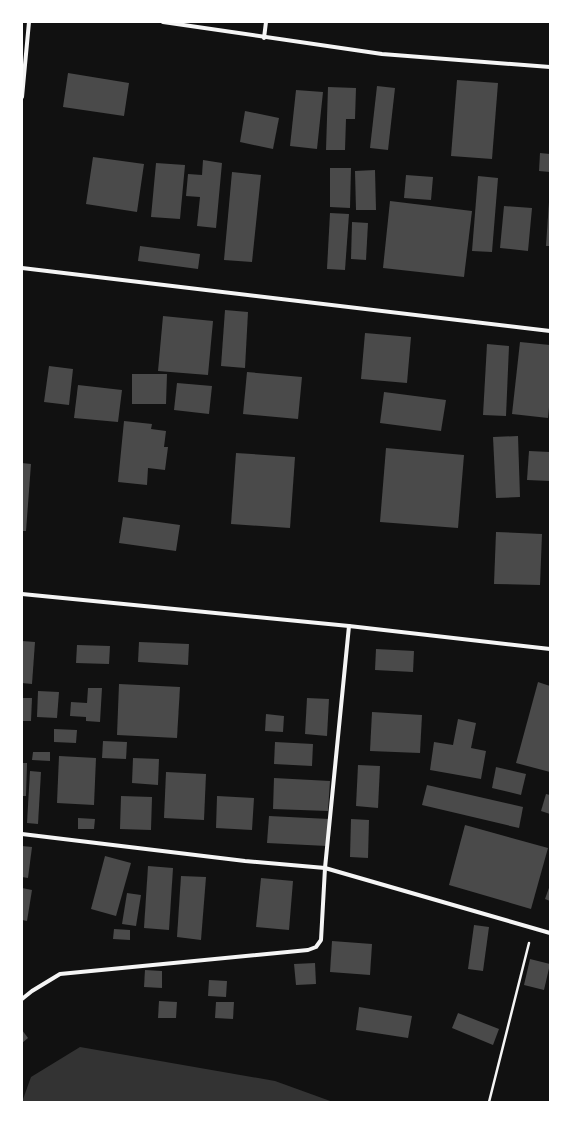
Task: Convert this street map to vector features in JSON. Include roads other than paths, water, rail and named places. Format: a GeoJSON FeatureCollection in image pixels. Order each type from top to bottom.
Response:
{"type":"FeatureCollection","features":[{"type":"Feature","properties":{"kind":"street"},"geometry":{"type":"LineString","coordinates":[[22,96],[29,22]]}},
{"type":"Feature","properties":{"kind":"street"},"geometry":{"type":"LineString","coordinates":[[163,22],[264,38],[382,54],[550,67]]}},
{"type":"Feature","properties":{"kind":"street"},"geometry":{"type":"LineString","coordinates":[[264,38],[266,22]]}},
{"type":"Feature","properties":{"kind":"street"},"geometry":{"type":"LineString","coordinates":[[22,268],[550,331]]}},
{"type":"Feature","properties":{"kind":"street"},"geometry":{"type":"LineString","coordinates":[[22,594],[349,626],[550,649]]}},
{"type":"Feature","properties":{"kind":"street"},"geometry":{"type":"LineString","coordinates":[[22,999],[32,990],[60,974],[293,952],[308,950],[316,947],[320,940],[325,868],[349,626]]}},
{"type":"Feature","properties":{"kind":"street"},"geometry":{"type":"LineString","coordinates":[[22,834],[245,861],[325,868],[550,933]]}}]}
